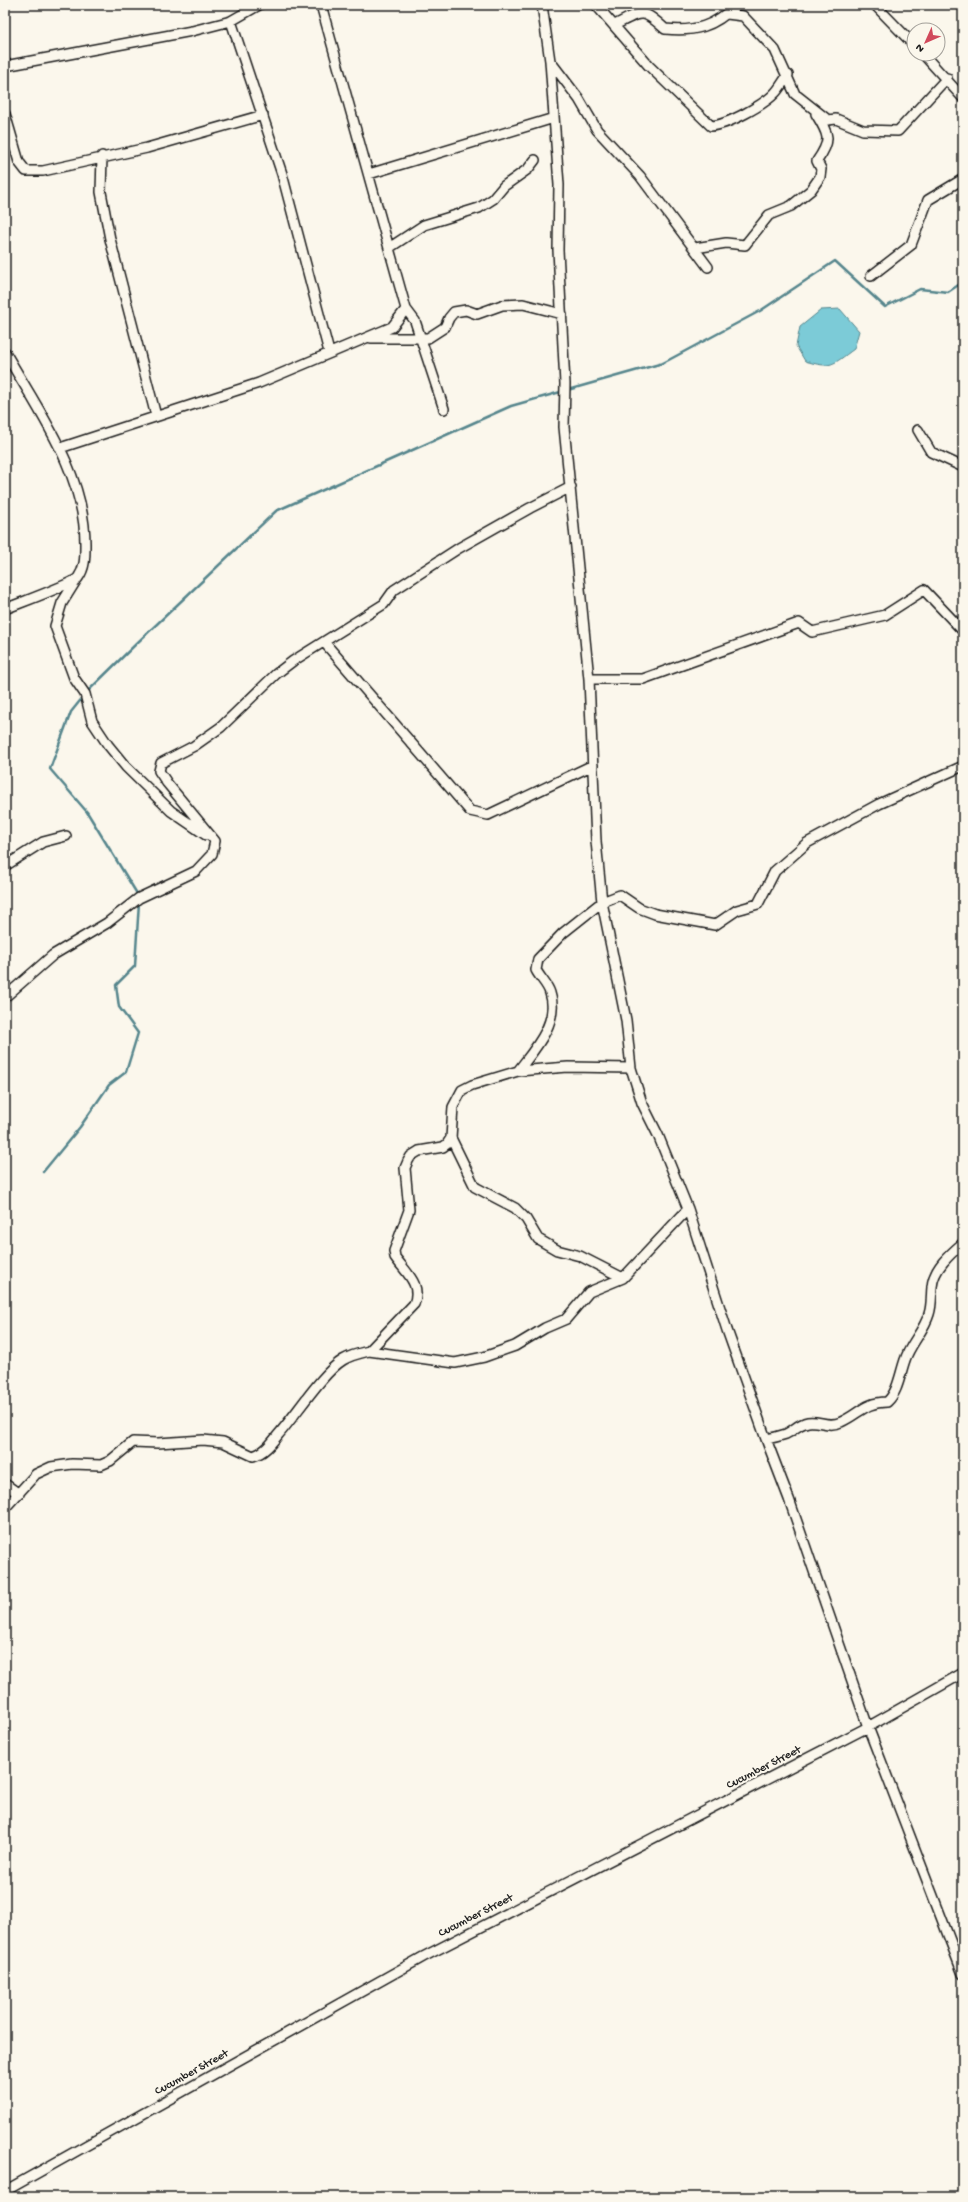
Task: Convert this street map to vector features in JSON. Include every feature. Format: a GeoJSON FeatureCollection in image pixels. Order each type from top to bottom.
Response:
{"type":"FeatureCollection","features":[{"type":"Feature","properties":{"kind":"street"},"geometry":{"type":"LineString","coordinates":[[5,66],[146,41],[231,21],[259,5]]}},
{"type":"Feature","properties":{"kind":"street"},"geometry":{"type":"LineString","coordinates":[[321,5],[406,309],[415,321],[444,409]]}},
{"type":"Feature","properties":{"kind":"street"},"geometry":{"type":"LineString","coordinates":[[542,5],[550,61],[558,185],[558,250],[565,384],[564,427],[566,458],[571,487],[589,679],[596,841],[602,902],[626,1020],[631,1068],[642,1103],[658,1135],[688,1209],[727,1330],[766,1440],[790,1499],[868,1727],[963,1974]]}},
{"type":"Feature","properties":{"kind":"street"},"geometry":{"type":"LineString","coordinates":[[596,5],[615,25],[648,66],[711,126],[721,126],[743,115],[775,94],[788,75]]}},
{"type":"Feature","properties":{"kind":"street"},"geometry":{"type":"LineString","coordinates":[[615,25],[635,14],[643,13],[651,17],[665,29],[701,29],[727,14],[736,5]]}},
{"type":"Feature","properties":{"kind":"street"},"geometry":{"type":"LineString","coordinates":[[875,5],[906,37]]}},
{"type":"Feature","properties":{"kind":"street"},"geometry":{"type":"LineString","coordinates":[[727,14],[743,16],[775,50],[796,94],[813,110],[828,120],[836,119],[864,130],[898,131],[947,78]]}},
{"type":"Feature","properties":{"kind":"street"},"geometry":{"type":"LineString","coordinates":[[231,21],[282,174],[329,352]]}},
{"type":"Feature","properties":{"kind":"street"},"geometry":{"type":"LineString","coordinates":[[550,61],[579,98],[597,130],[645,182],[708,267]]}},
{"type":"Feature","properties":{"kind":"street"},"geometry":{"type":"LineString","coordinates":[[931,62],[947,78],[963,98]]}},
{"type":"Feature","properties":{"kind":"street"},"geometry":{"type":"LineString","coordinates":[[694,248],[726,244],[745,244],[769,215],[792,206],[811,190],[820,177],[821,169],[817,161],[826,148],[828,133],[813,110]]}},
{"type":"Feature","properties":{"kind":"street"},"geometry":{"type":"LineString","coordinates":[[5,114],[19,162],[26,171],[43,171],[102,156],[147,148],[263,115]]}},
{"type":"Feature","properties":{"kind":"street"},"geometry":{"type":"LineString","coordinates":[[369,174],[554,118]]}},
{"type":"Feature","properties":{"kind":"street"},"geometry":{"type":"LineString","coordinates":[[102,156],[101,192],[110,239],[156,416]]}},
{"type":"Feature","properties":{"kind":"street"},"geometry":{"type":"LineString","coordinates":[[389,248],[424,225],[479,208],[493,199],[504,186],[528,169],[535,160]]}},
{"type":"Feature","properties":{"kind":"street"},"geometry":{"type":"LineString","coordinates":[[871,276],[911,245],[928,200],[963,179]]}},
{"type":"Feature","properties":{"kind":"street"},"geometry":{"type":"LineString","coordinates":[[365,338],[428,338],[445,327],[449,318],[454,312],[466,310],[478,314],[502,305],[523,304],[562,314]]}},
{"type":"Feature","properties":{"kind":"street"},"geometry":{"type":"LineString","coordinates":[[60,448],[260,383],[329,352],[392,327],[406,309]]}},
{"type":"Feature","properties":{"kind":"street"},"geometry":{"type":"LineString","coordinates":[[5,352],[60,448],[78,493],[83,515],[85,564],[62,603],[55,626],[74,678],[85,694],[92,721],[108,745],[126,767],[171,811],[215,841]]}},
{"type":"Feature","properties":{"kind":"street"},"geometry":{"type":"LineString","coordinates":[[918,430],[931,452],[963,467]]}},
{"type":"Feature","properties":{"kind":"street"},"geometry":{"type":"LineString","coordinates":[[215,841],[167,783],[159,771],[161,763],[194,746],[221,727],[276,674],[384,604],[394,590],[459,548],[571,487]]}},
{"type":"Feature","properties":{"kind":"street"},"geometry":{"type":"LineString","coordinates":[[5,609],[77,579]]}},
{"type":"Feature","properties":{"kind":"street"},"geometry":{"type":"LineString","coordinates":[[589,679],[643,679],[799,623],[812,632],[885,615],[924,590],[963,631]]}},
{"type":"Feature","properties":{"kind":"street"},"geometry":{"type":"LineString","coordinates":[[324,642],[470,811],[488,815],[593,765]]}},
{"type":"Feature","properties":{"kind":"street"},"geometry":{"type":"LineString","coordinates":[[518,1071],[541,1042],[552,1010],[550,993],[536,970],[538,959],[563,933],[602,902],[620,895],[639,908],[655,914],[715,925],[737,910],[758,904],[775,870],[807,843],[879,804],[963,766]]}},
{"type":"Feature","properties":{"kind":"street"},"geometry":{"type":"LineString","coordinates":[[5,866],[43,842],[66,836]]}},
{"type":"Feature","properties":{"kind":"street"},"geometry":{"type":"LineString","coordinates":[[5,997],[53,955],[107,923],[140,898],[196,871],[212,854],[215,841]]}},
{"type":"Feature","properties":{"kind":"street"},"geometry":{"type":"LineString","coordinates":[[623,1278],[580,1256],[557,1250],[538,1239],[526,1219],[515,1208],[475,1187],[451,1138],[453,1107],[462,1090],[472,1085],[518,1071],[568,1068],[631,1068]]}},
{"type":"Feature","properties":{"kind":"street"},"geometry":{"type":"LineString","coordinates":[[369,1351],[414,1304],[417,1295],[416,1286],[395,1257],[394,1251],[409,1210],[406,1165],[411,1156],[420,1151],[443,1147],[451,1138]]}},
{"type":"Feature","properties":{"kind":"street"},"geometry":{"type":"LineString","coordinates":[[5,1508],[36,1474],[51,1467],[72,1464],[101,1465],[110,1461],[133,1442],[158,1443],[203,1440],[223,1442],[253,1456],[261,1454],[286,1426],[332,1369],[343,1360],[369,1351],[455,1362],[484,1357],[515,1346],[544,1328],[566,1319],[589,1292],[623,1278],[688,1209]]}},
{"type":"Feature","properties":{"kind":"street"},"geometry":{"type":"LineString","coordinates":[[766,1440],[787,1433],[797,1425],[809,1422],[829,1425],[840,1423],[860,1409],[874,1402],[887,1402],[894,1396],[909,1349],[929,1316],[932,1300],[932,1286],[937,1272],[949,1255],[963,1244]]}},
{"type":"Feature","properties":{"kind":"street"},"geometry":{"type":"LineString","coordinates":[[5,1484],[19,1494]]}},
{"type":"Feature","properties":{"kind":"street","name":"Cucumber Street"},"geometry":{"type":"LineString","coordinates":[[5,2191],[423,1957],[868,1727],[963,1673]]}},
{"type":"Feature","properties":{"kind":"water"},"geometry":{"type":"Polygon","coordinates":[[[840,309],[859,331],[854,349],[836,362],[827,365],[805,361],[796,346],[800,327],[821,310],[840,309]]]}},
{"type":"Feature","properties":{"kind":"waterway"},"geometry":{"type":"LineString","coordinates":[[86,693],[276,511],[511,406],[663,363],[760,311],[835,261],[885,307],[920,289],[948,292],[963,282]]}},
{"type":"Feature","properties":{"kind":"waterway"},"geometry":{"type":"LineString","coordinates":[[83,697],[71,712],[50,769],[87,812],[139,897]]}},
{"type":"Feature","properties":{"kind":"waterway"},"geometry":{"type":"LineString","coordinates":[[43,1172],[80,1127],[109,1085],[126,1072],[138,1033],[119,1007],[116,985],[135,966],[139,902]]}}]}
